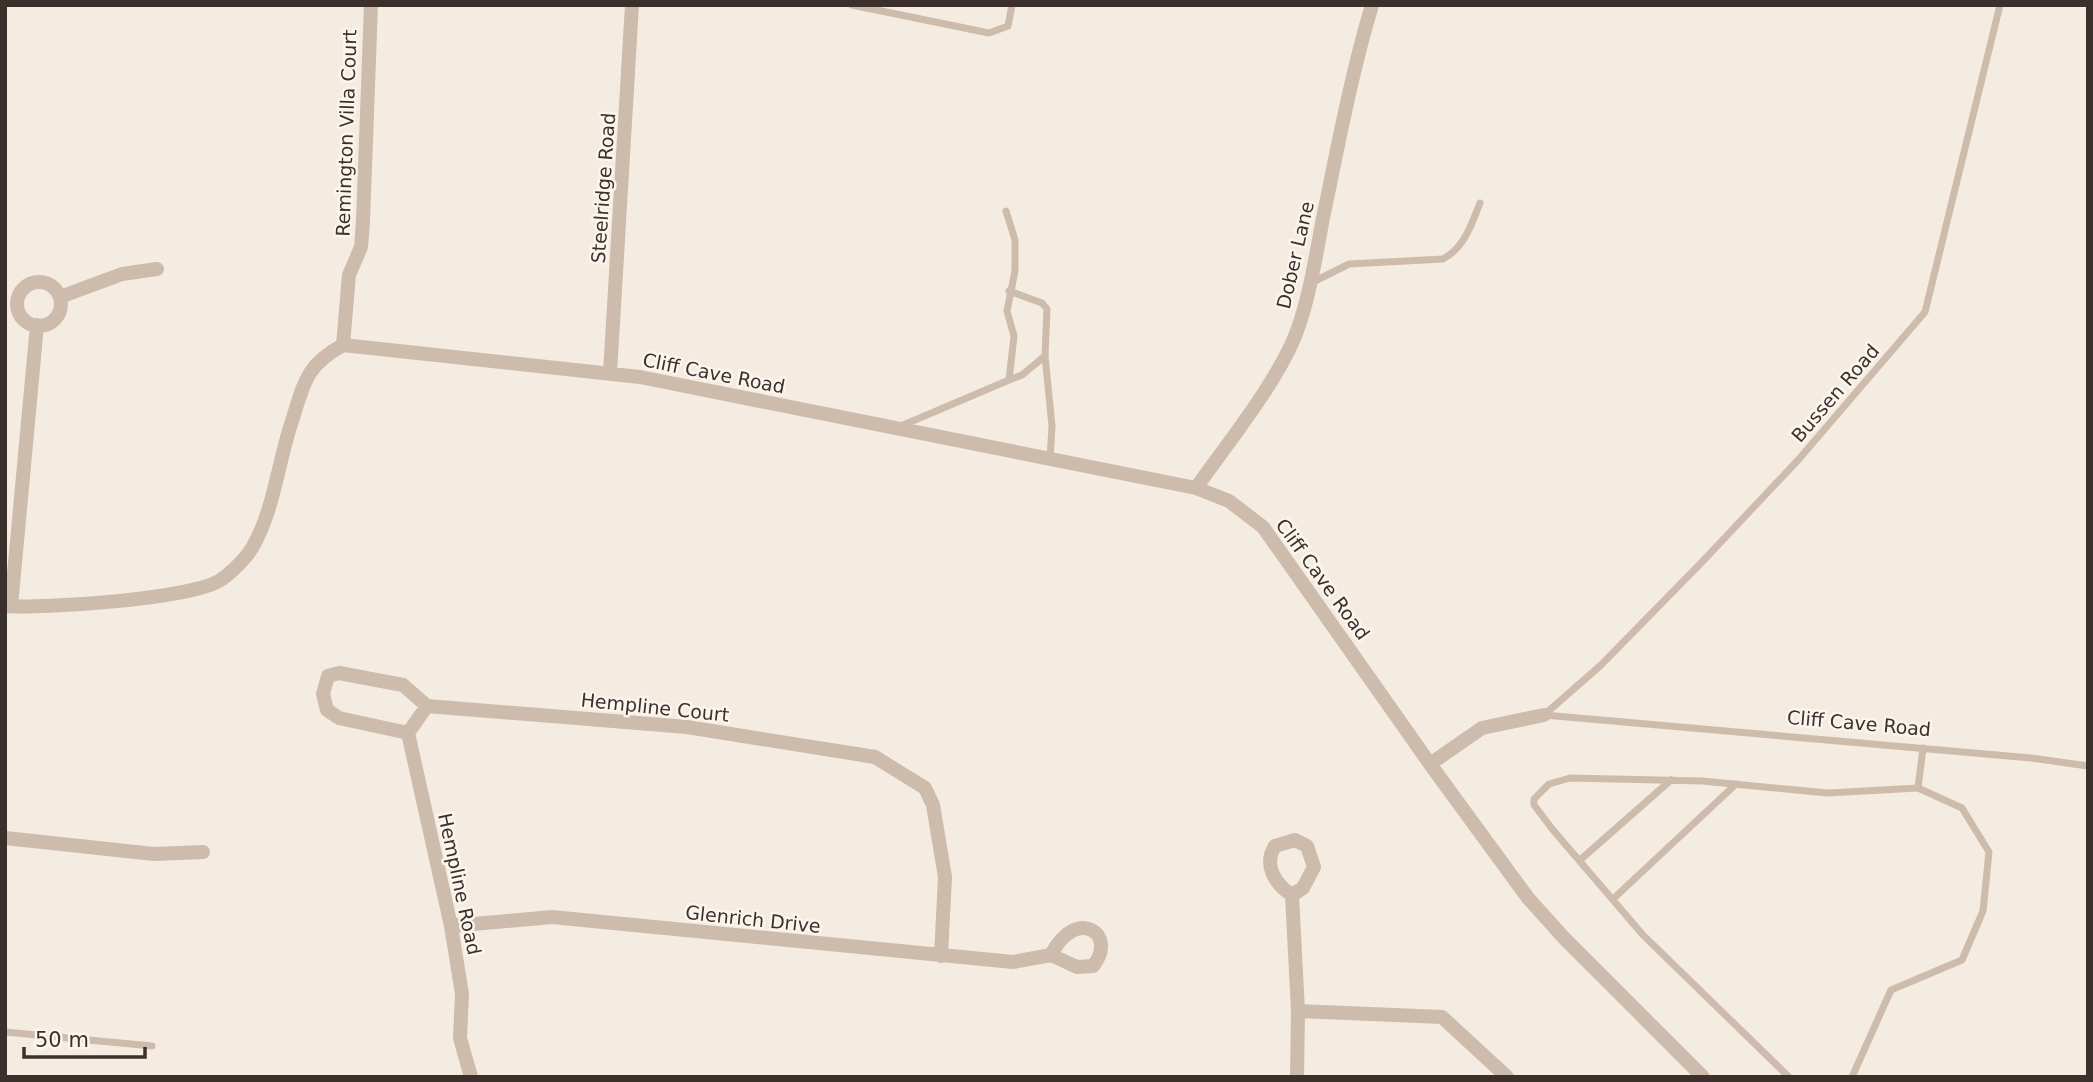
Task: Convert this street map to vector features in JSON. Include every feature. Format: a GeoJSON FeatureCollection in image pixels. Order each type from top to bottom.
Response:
{"type":"FeatureCollection","features":[{"type":"Feature","properties":{"kind":"street","name":"Remington Villa Court"},"geometry":{"type":"LineString","coordinates":[[343,345],[349,275],[361,247],[371,5]]}},
{"type":"Feature","properties":{"kind":"street","name":"Steelridge Road"},"geometry":{"type":"LineString","coordinates":[[610,373],[632,5]]}},
{"type":"Feature","properties":{"kind":"street","name":"Dober Lane"},"geometry":{"type":"LineString","coordinates":[[1196,488],[1288,351],[1310,284],[1355,62],[1372,5]]}},
{"type":"Feature","properties":{"kind":"street"},"geometry":{"type":"LineString","coordinates":[[60,297],[122,274],[157,269]]}},
{"type":"Feature","properties":{"kind":"street"},"geometry":{"type":"LineString","coordinates":[[33,283],[49,284],[60,297],[59,314],[54,320],[37,325],[23,318],[11,302],[25,287],[33,283]]}},
{"type":"Feature","properties":{"kind":"street"},"geometry":{"type":"LineString","coordinates":[[37,325],[8,606],[108,602],[174,593],[221,581],[251,550],[267,510],[307,374],[323,356],[343,345]]}},
{"type":"Feature","properties":{"kind":"street","name":"Cliff Cave Road"},"geometry":{"type":"LineString","coordinates":[[343,345],[610,373],[1196,488],[1229,501],[1263,527],[1528,898],[1564,938],[1703,1077]]}},
{"type":"Feature","properties":{"kind":"street"},"geometry":{"type":"LineString","coordinates":[[339,673],[403,685],[427,706],[408,733],[338,718],[327,710],[323,694],[328,676],[339,673]]}},
{"type":"Feature","properties":{"kind":"street","name":"Hempline Court"},"geometry":{"type":"LineString","coordinates":[[427,706],[687,727],[876,757],[925,788],[933,805],[945,877],[941,956]]}},
{"type":"Feature","properties":{"kind":"street","name":"Cliff Cave Road"},"geometry":{"type":"LineString","coordinates":[[1430,764],[1482,728],[1544,715]]}},
{"type":"Feature","properties":{"kind":"street","name":"Hempline Road"},"geometry":{"type":"LineString","coordinates":[[408,733],[451,926],[462,994],[460,1038],[471,1077]]}},
{"type":"Feature","properties":{"kind":"street"},"geometry":{"type":"LineString","coordinates":[[5,838],[154,854],[203,852]]}},
{"type":"Feature","properties":{"kind":"street"},"geometry":{"type":"LineString","coordinates":[[1292,895],[1298,1011],[1297,1077]]}},
{"type":"Feature","properties":{"kind":"street","name":"Glenrich Drive"},"geometry":{"type":"LineString","coordinates":[[451,926],[552,917],[1013,962],[1051,956]]}},
{"type":"Feature","properties":{"kind":"street"},"geometry":{"type":"LineString","coordinates":[[1298,1011],[1442,1017],[1507,1077]]}},
{"type":"Feature","properties":{"kind":"lane"},"geometry":{"type":"LineString","coordinates":[[852,5],[989,33],[1008,26],[1012,5]]}},
{"type":"Feature","properties":{"kind":"lane","name":"Bussen Road"},"geometry":{"type":"LineString","coordinates":[[1544,715],[1601,665],[1720,543],[1799,459],[1925,312],[2000,5]]}},
{"type":"Feature","properties":{"kind":"lane"},"geometry":{"type":"LineString","coordinates":[[1310,284],[1349,264],[1443,259],[1456,251],[1465,238],[1480,203]]}},
{"type":"Feature","properties":{"kind":"lane"},"geometry":{"type":"LineString","coordinates":[[1006,211],[1014,240],[1014,271],[1007,311],[1014,335],[1009,380]]}},
{"type":"Feature","properties":{"kind":"lane"},"geometry":{"type":"LineString","coordinates":[[1009,292],[1042,303],[1047,309],[1045,356],[1052,426],[1050,460]]}},
{"type":"Feature","properties":{"kind":"lane"},"geometry":{"type":"LineString","coordinates":[[894,429],[1022,375],[1045,356]]}},
{"type":"Feature","properties":{"kind":"lane","name":"Cliff Cave Road"},"geometry":{"type":"LineString","coordinates":[[1544,715],[1923,748],[2088,766]]}},
{"type":"Feature","properties":{"kind":"lane"},"geometry":{"type":"LineString","coordinates":[[1918,788],[1923,748]]}},
{"type":"Feature","properties":{"kind":"lane"},"geometry":{"type":"LineString","coordinates":[[1789,1077],[1643,935],[1534,805],[1534,799],[1543,789],[1559,779],[1570,778],[1671,780],[1828,793],[1918,788],[1962,808],[1989,852],[1983,911],[1962,960],[1891,990],[1852,1077]]}},
{"type":"Feature","properties":{"kind":"lane"},"geometry":{"type":"LineString","coordinates":[[1580,860],[1671,780]]}},
{"type":"Feature","properties":{"kind":"lane"},"geometry":{"type":"LineString","coordinates":[[1613,899],[1736,784]]}},
{"type":"Feature","properties":{"kind":"lane"},"geometry":{"type":"LineString","coordinates":[[5,1032],[152,1046]]}}]}
